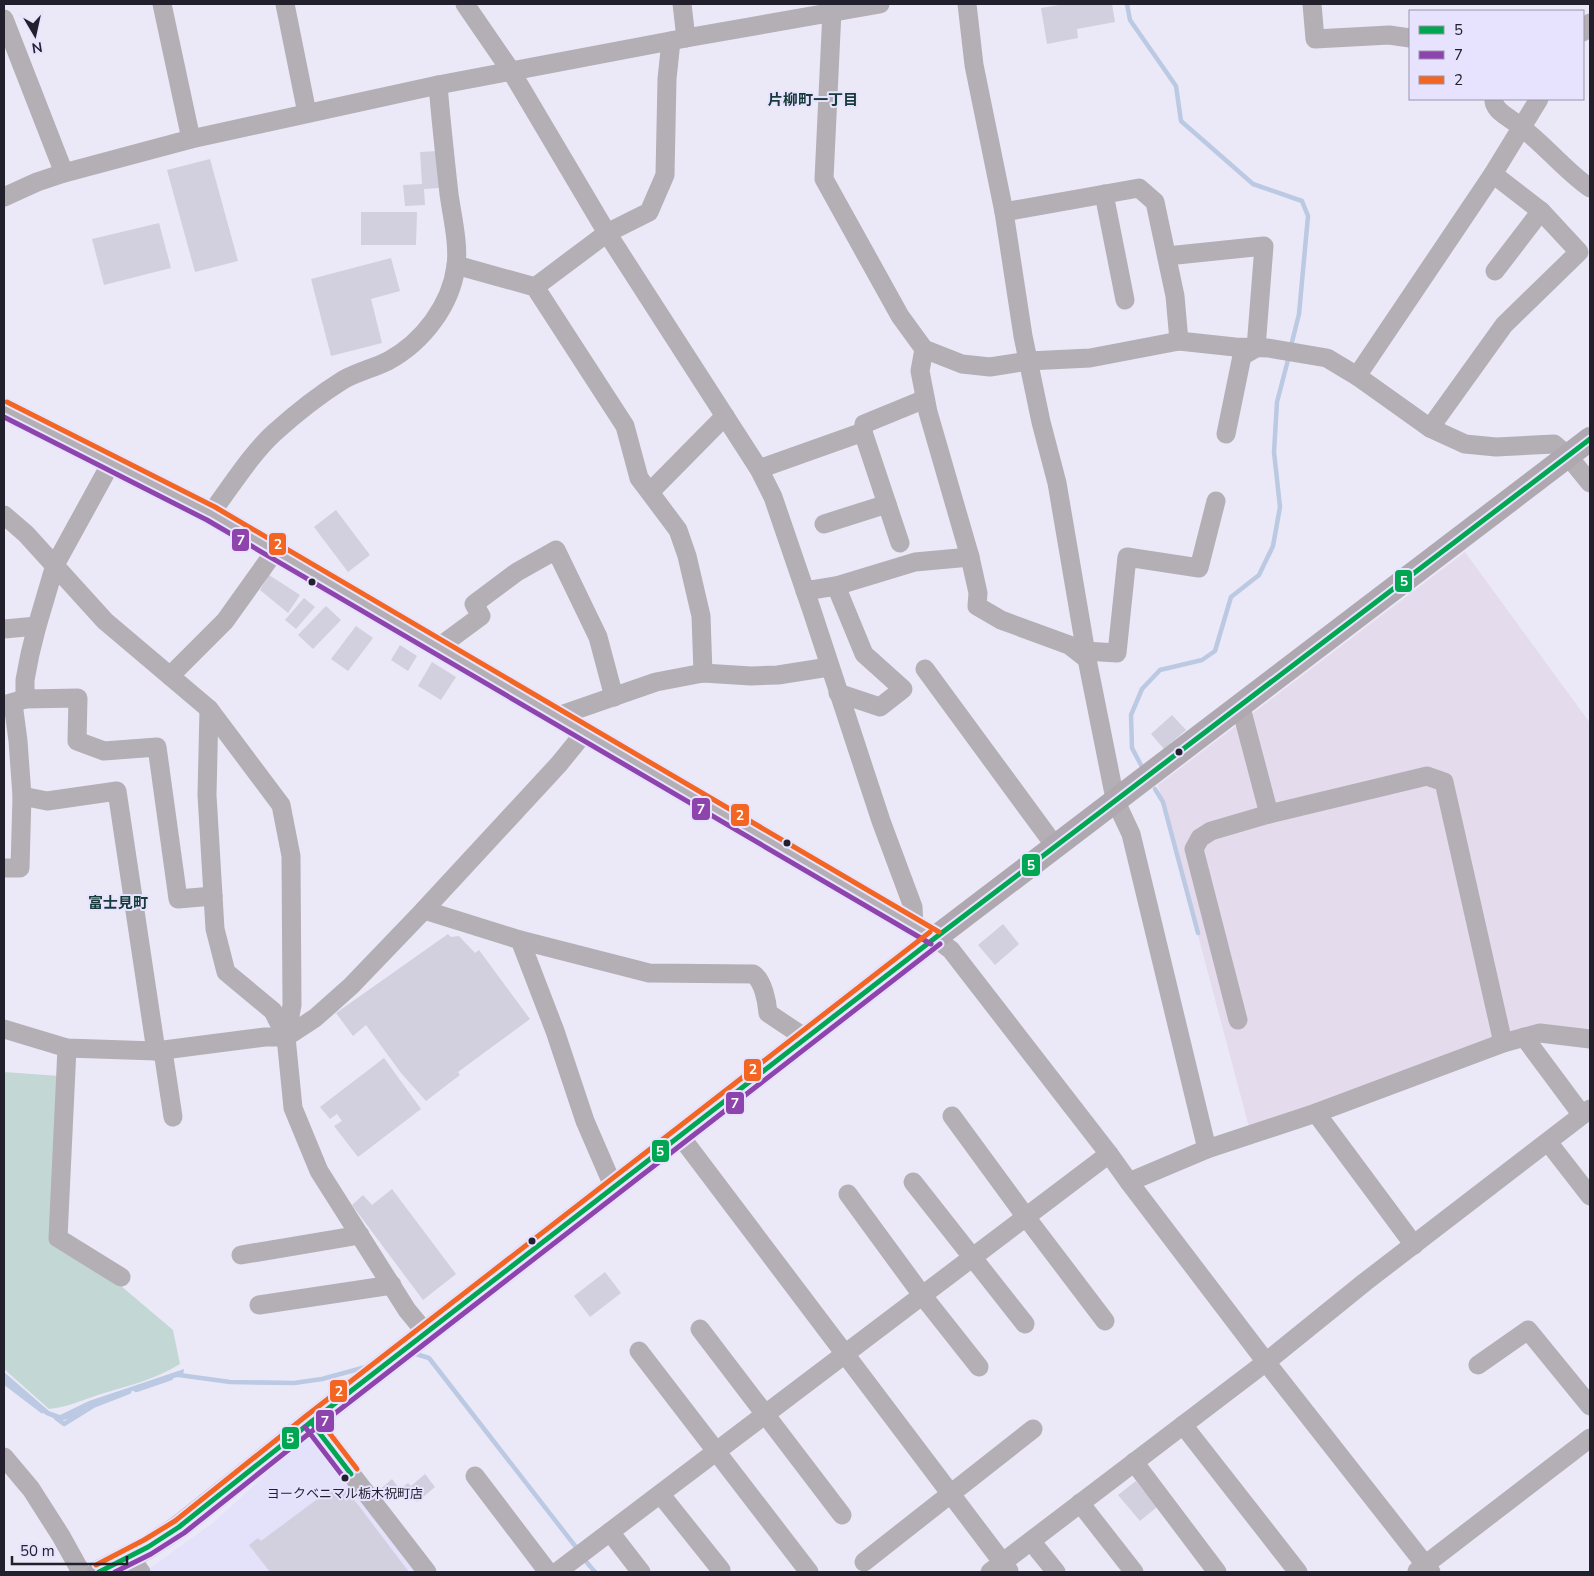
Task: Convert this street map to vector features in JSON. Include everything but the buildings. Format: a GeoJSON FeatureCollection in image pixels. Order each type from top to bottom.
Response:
{"type":"FeatureCollection","features":[{"type":"Feature","properties":{"kind":"main road"},"geometry":{"type":"LineString","coordinates":[[99,1572],[136,1565],[179,1527],[311,1422],[681,1137],[935,938],[1116,802],[1240,704],[1590,439]]}},
{"type":"Feature","properties":{"kind":"street"},"geometry":{"type":"LineString","coordinates":[[162,4],[191,139]]}},
{"type":"Feature","properties":{"kind":"street"},"geometry":{"type":"LineString","coordinates":[[286,4],[307,114]]}},
{"type":"Feature","properties":{"kind":"street"},"geometry":{"type":"LineString","coordinates":[[465,4],[511,71],[607,233],[759,469],[773,497],[880,821],[913,908],[914,927]]}},
{"type":"Feature","properties":{"kind":"street"},"geometry":{"type":"LineString","coordinates":[[534,287],[607,233],[649,212],[665,175],[667,78],[678,39],[682,4]]}},
{"type":"Feature","properties":{"kind":"street"},"geometry":{"type":"LineString","coordinates":[[4,198],[37,182],[64,173],[191,139],[438,85],[678,39],[880,4]]}},
{"type":"Feature","properties":{"kind":"street"},"geometry":{"type":"LineString","coordinates":[[967,4],[974,64],[1004,212],[1028,361],[1057,484],[1086,655],[1116,802],[1131,834],[1207,1149]]}},
{"type":"Feature","properties":{"kind":"street"},"geometry":{"type":"LineString","coordinates":[[1312,4],[1315,39],[1390,36],[1409,38]]}},
{"type":"Feature","properties":{"kind":"street"},"geometry":{"type":"LineString","coordinates":[[832,11],[824,179],[900,316],[924,349],[962,364],[990,367],[1028,361],[1090,358],[1179,341],[1268,348],[1327,358],[1357,376],[1430,428],[1465,444],[1496,447],[1554,444],[1568,456],[1590,483]]}},
{"type":"Feature","properties":{"kind":"street"},"geometry":{"type":"LineString","coordinates":[[4,19],[64,173]]}},
{"type":"Feature","properties":{"kind":"street"},"geometry":{"type":"LineString","coordinates":[[211,513],[249,462],[273,434],[317,398],[344,379],[388,361],[409,348],[424,334],[438,314],[448,294],[456,265],[455,236],[438,85]]}},
{"type":"Feature","properties":{"kind":"street"},"geometry":{"type":"LineString","coordinates":[[1494,100],[1493,103],[1500,113],[1523,127],[1590,188]]}},
{"type":"Feature","properties":{"kind":"street"},"geometry":{"type":"LineString","coordinates":[[1357,376],[1493,174],[1538,100]]}},
{"type":"Feature","properties":{"kind":"street"},"geometry":{"type":"LineString","coordinates":[[1430,428],[1504,325],[1579,252],[1541,211],[1493,174]]}},
{"type":"Feature","properties":{"kind":"street"},"geometry":{"type":"LineString","coordinates":[[1004,212],[1139,188],[1156,202],[1175,296],[1179,341]]}},
{"type":"Feature","properties":{"kind":"street"},"geometry":{"type":"LineString","coordinates":[[1104,194],[1124,300]]}},
{"type":"Feature","properties":{"kind":"street"},"geometry":{"type":"LineString","coordinates":[[1495,271],[1541,211]]}},
{"type":"Feature","properties":{"kind":"street"},"geometry":{"type":"LineString","coordinates":[[1167,256],[1264,246],[1256,348]]}},
{"type":"Feature","properties":{"kind":"street"},"geometry":{"type":"LineString","coordinates":[[456,265],[534,287],[625,426],[639,478],[678,530],[687,556],[702,616],[703,672]]}},
{"type":"Feature","properties":{"kind":"street"},"geometry":{"type":"LineString","coordinates":[[1226,434],[1242,356],[1256,348]]}},
{"type":"Feature","properties":{"kind":"street"},"geometry":{"type":"LineString","coordinates":[[924,349],[920,371],[925,399],[970,558],[978,593],[977,606],[1001,620],[1069,645],[1086,655],[1117,652],[1127,557],[1199,568],[1216,501]]}},
{"type":"Feature","properties":{"kind":"street"},"geometry":{"type":"LineString","coordinates":[[900,544],[864,432],[864,424],[925,399]]}},
{"type":"Feature","properties":{"kind":"street"},"geometry":{"type":"LineString","coordinates":[[4,409],[211,513],[935,938],[951,950],[1109,1154],[1424,1570],[1590,1438]]}},
{"type":"Feature","properties":{"kind":"street"},"geometry":{"type":"LineString","coordinates":[[650,492],[725,416]]}},
{"type":"Feature","properties":{"kind":"street"},"geometry":{"type":"LineString","coordinates":[[759,469],[864,432]]}},
{"type":"Feature","properties":{"kind":"street"},"geometry":{"type":"LineString","coordinates":[[4,868],[20,868],[22,796],[14,702],[25,680],[37,626],[55,565],[112,463]]}},
{"type":"Feature","properties":{"kind":"street"},"geometry":{"type":"LineString","coordinates":[[824,524],[887,504]]}},
{"type":"Feature","properties":{"kind":"street"},"geometry":{"type":"LineString","coordinates":[[4,515],[26,534],[105,620],[209,708],[281,805],[291,856],[292,1005],[286,1037],[293,1108],[319,1171],[407,1310],[426,1333]]}},
{"type":"Feature","properties":{"kind":"street"},"geometry":{"type":"LineString","coordinates":[[439,647],[481,616],[474,604],[516,572],[556,550],[598,637],[614,696]]}},
{"type":"Feature","properties":{"kind":"street"},"geometry":{"type":"LineString","coordinates":[[170,676],[225,621],[275,551]]}},
{"type":"Feature","properties":{"kind":"street"},"geometry":{"type":"LineString","coordinates":[[805,591],[836,586],[915,562],[970,558]]}},
{"type":"Feature","properties":{"kind":"street"},"geometry":{"type":"LineString","coordinates":[[836,586],[864,654],[903,689],[880,707],[838,693]]}},
{"type":"Feature","properties":{"kind":"street"},"geometry":{"type":"LineString","coordinates":[[4,629],[37,626]]}},
{"type":"Feature","properties":{"kind":"street"},"geometry":{"type":"LineString","coordinates":[[558,716],[656,682],[703,672],[760,676],[829,667]]}},
{"type":"Feature","properties":{"kind":"street"},"geometry":{"type":"LineString","coordinates":[[926,669],[1055,846]]}},
{"type":"Feature","properties":{"kind":"street"},"geometry":{"type":"LineString","coordinates":[[14,702],[78,698],[77,741],[104,751],[157,747],[178,899],[213,896]]}},
{"type":"Feature","properties":{"kind":"street"},"geometry":{"type":"LineString","coordinates":[[1240,704],[1269,814]]}},
{"type":"Feature","properties":{"kind":"street"},"geometry":{"type":"LineString","coordinates":[[209,708],[207,795],[215,930],[226,972],[273,1011],[286,1037]]}},
{"type":"Feature","properties":{"kind":"street"},"geometry":{"type":"LineString","coordinates":[[4,1029],[67,1048],[160,1051],[286,1037],[315,1018],[351,986],[559,764],[585,732]]}},
{"type":"Feature","properties":{"kind":"street"},"geometry":{"type":"LineString","coordinates":[[1238,1020],[1194,848],[1200,838],[1211,831],[1269,814],[1427,776],[1444,782],[1503,1043]]}},
{"type":"Feature","properties":{"kind":"street"},"geometry":{"type":"LineString","coordinates":[[22,796],[47,801],[118,791],[160,1051],[173,1117]]}},
{"type":"Feature","properties":{"kind":"street"},"geometry":{"type":"LineString","coordinates":[[424,910],[520,940],[649,973],[753,974],[758,977],[768,1004],[768,1013],[806,1039]]}},
{"type":"Feature","properties":{"kind":"street"},"geometry":{"type":"LineString","coordinates":[[520,940],[555,1031],[586,1121],[614,1188]]}},
{"type":"Feature","properties":{"kind":"street"},"geometry":{"type":"LineString","coordinates":[[1129,1182],[1207,1149],[1316,1113],[1503,1043],[1540,1033],[1590,1039]]}},
{"type":"Feature","properties":{"kind":"street"},"geometry":{"type":"LineString","coordinates":[[681,1137],[950,1494],[1001,1569],[1031,1540],[1266,1362],[1586,1112],[1524,1037]]}},
{"type":"Feature","properties":{"kind":"street"},"geometry":{"type":"LineString","coordinates":[[67,1048],[58,1238],[121,1278]]}},
{"type":"Feature","properties":{"kind":"street"},"geometry":{"type":"LineString","coordinates":[[1316,1113],[1414,1245]]}},
{"type":"Feature","properties":{"kind":"street"},"geometry":{"type":"LineString","coordinates":[[952,1116],[1105,1321]]}},
{"type":"Feature","properties":{"kind":"street"},"geometry":{"type":"LineString","coordinates":[[1548,1142],[1590,1196]]}},
{"type":"Feature","properties":{"kind":"street"},"geometry":{"type":"LineString","coordinates":[[557,1572],[1109,1154]]}},
{"type":"Feature","properties":{"kind":"street"},"geometry":{"type":"LineString","coordinates":[[913,1182],[1025,1324]]}},
{"type":"Feature","properties":{"kind":"street"},"geometry":{"type":"LineString","coordinates":[[848,1194],[922,1295],[980,1366]]}},
{"type":"Feature","properties":{"kind":"street"},"geometry":{"type":"LineString","coordinates":[[241,1255],[360,1235]]}},
{"type":"Feature","properties":{"kind":"street"},"geometry":{"type":"LineString","coordinates":[[259,1305],[392,1285]]}},
{"type":"Feature","properties":{"kind":"street"},"geometry":{"type":"LineString","coordinates":[[700,1329],[842,1515]]}},
{"type":"Feature","properties":{"kind":"street"},"geometry":{"type":"LineString","coordinates":[[1478,1365],[1528,1330],[1590,1406]]}},
{"type":"Feature","properties":{"kind":"street"},"geometry":{"type":"LineString","coordinates":[[639,1351],[809,1572]]}},
{"type":"Feature","properties":{"kind":"street"},"geometry":{"type":"LineString","coordinates":[[311,1422],[427,1572]]}},
{"type":"Feature","properties":{"kind":"street"},"geometry":{"type":"LineString","coordinates":[[1183,1425],[1298,1572]]}},
{"type":"Feature","properties":{"kind":"street"},"geometry":{"type":"LineString","coordinates":[[864,1562],[1033,1429]]}},
{"type":"Feature","properties":{"kind":"street"},"geometry":{"type":"LineString","coordinates":[[4,1457],[31,1489],[61,1536],[80,1572]]}},
{"type":"Feature","properties":{"kind":"street"},"geometry":{"type":"LineString","coordinates":[[1134,1462],[1217,1572]]}},
{"type":"Feature","properties":{"kind":"street"},"geometry":{"type":"LineString","coordinates":[[475,1476],[548,1572]]}},
{"type":"Feature","properties":{"kind":"street"},"geometry":{"type":"LineString","coordinates":[[661,1495],[721,1570]]}},
{"type":"Feature","properties":{"kind":"street"},"geometry":{"type":"LineString","coordinates":[[1080,1503],[1134,1572]]}},
{"type":"Feature","properties":{"kind":"street"},"geometry":{"type":"LineString","coordinates":[[610,1532],[641,1572]]}},
{"type":"Feature","properties":{"kind":"street"},"geometry":{"type":"LineString","coordinates":[[1031,1540],[1056,1572]]}},
{"type":"Feature","properties":{"kind":"shaded area"},"geometry":{"type":"Polygon","coordinates":[[[1465,552],[1590,723],[1590,1034],[1537,1028],[1249,1127],[1158,785],[1465,552]]]}},
{"type":"Feature","properties":{"kind":"shaded area"},"geometry":{"type":"Polygon","coordinates":[[[4,1072],[60,1076],[52,1240],[114,1280],[173,1330],[180,1364],[142,1382],[69,1405],[49,1409],[4,1369],[4,1072]]]}},
{"type":"Feature","properties":{"kind":"shaded area"},"geometry":{"type":"Polygon","coordinates":[[[312,1437],[416,1572],[139,1572],[153,1566],[214,1522],[269,1472],[312,1437]]]}},
{"type":"Feature","properties":{"kind":"water"},"geometry":{"type":"Polygon","coordinates":[[[184,1369],[183,1376],[164,1380],[87,1407],[71,1418],[61,1421],[46,1415],[4,1380],[4,1372],[49,1411],[60,1415],[89,1401],[184,1369]]]}},
{"type":"Feature","properties":{"kind":"waterway"},"geometry":{"type":"LineString","coordinates":[[1127,4],[1130,20],[1176,86],[1181,121],[1253,184],[1302,201],[1308,216],[1299,314],[1291,346]]}},
{"type":"Feature","properties":{"kind":"waterway"},"geometry":{"type":"LineString","coordinates":[[1141,765],[1132,748],[1131,715],[1142,689],[1160,670],[1202,660],[1215,651],[1231,597],[1259,575],[1273,546],[1280,507],[1274,452],[1277,402],[1289,356]]}},
{"type":"Feature","properties":{"kind":"waterway"},"geometry":{"type":"LineString","coordinates":[[1155,789],[1163,802],[1198,933]]}},
{"type":"Feature","properties":{"kind":"waterway"},"geometry":{"type":"LineString","coordinates":[[412,1355],[416,1354],[429,1358],[579,1551]]}},
{"type":"Feature","properties":{"kind":"waterway"},"geometry":{"type":"LineString","coordinates":[[179,1375],[230,1382],[294,1383],[322,1379],[366,1367]]}},
{"type":"Feature","properties":{"kind":"waterway"},"geometry":{"type":"LineString","coordinates":[[136,1390],[171,1378]]}},
{"type":"Feature","properties":{"kind":"waterway"},"geometry":{"type":"LineString","coordinates":[[4,1382],[42,1411]]}},
{"type":"Feature","properties":{"kind":"waterway"},"geometry":{"type":"LineString","coordinates":[[56,1418],[64,1424],[93,1406],[129,1392]]}},
{"type":"Feature","properties":{"kind":"waterway"},"geometry":{"type":"LineString","coordinates":[[583,1558],[595,1572]]}},
{"type":"Feature","properties":{"kind":"transit line","name":"2"},"geometry":{"type":"LineString","coordinates":[[7,402],[215,507],[939,932]]}},
{"type":"Feature","properties":{"kind":"transit line","name":"7"},"geometry":{"type":"LineString","coordinates":[[4,417],[207,520],[931,944]]}},
{"type":"Feature","properties":{"kind":"transit line","name":"5"},"geometry":{"type":"LineString","coordinates":[[99,1572],[148,1547],[179,1527],[311,1422],[935,938],[1590,439]]}},
{"type":"Feature","properties":{"kind":"transit line","name":"2"},"geometry":{"type":"LineString","coordinates":[[96,1565],[144,1540],[175,1521],[306,1416],[930,932]]}},
{"type":"Feature","properties":{"kind":"transit line","name":"7"},"geometry":{"type":"LineString","coordinates":[[115,1572],[151,1554],[184,1533],[316,1428],[940,944]]}},
{"type":"Feature","properties":{"kind":"transit line","name":"2"},"geometry":{"type":"LineString","coordinates":[[317,1417],[357,1469]]}},
{"type":"Feature","properties":{"kind":"transit line","name":"5"},"geometry":{"type":"LineString","coordinates":[[311,1422],[351,1474]]}},
{"type":"Feature","properties":{"kind":"transit line","name":"7"},"geometry":{"type":"LineString","coordinates":[[305,1427],[345,1479]]}},
{"type":"Feature","properties":{"kind":"place","name":"ヨークベニマル栃木祝町店"},"geometry":{"type":"Point","coordinates":[345,1478]}},
{"type":"Feature","properties":{"kind":"district","name":"片柳町一丁目"},"geometry":{"type":"Point","coordinates":[813,100]}},
{"type":"Feature","properties":{"kind":"district","name":"富士見町"},"geometry":{"type":"Point","coordinates":[118,903]}}]}
